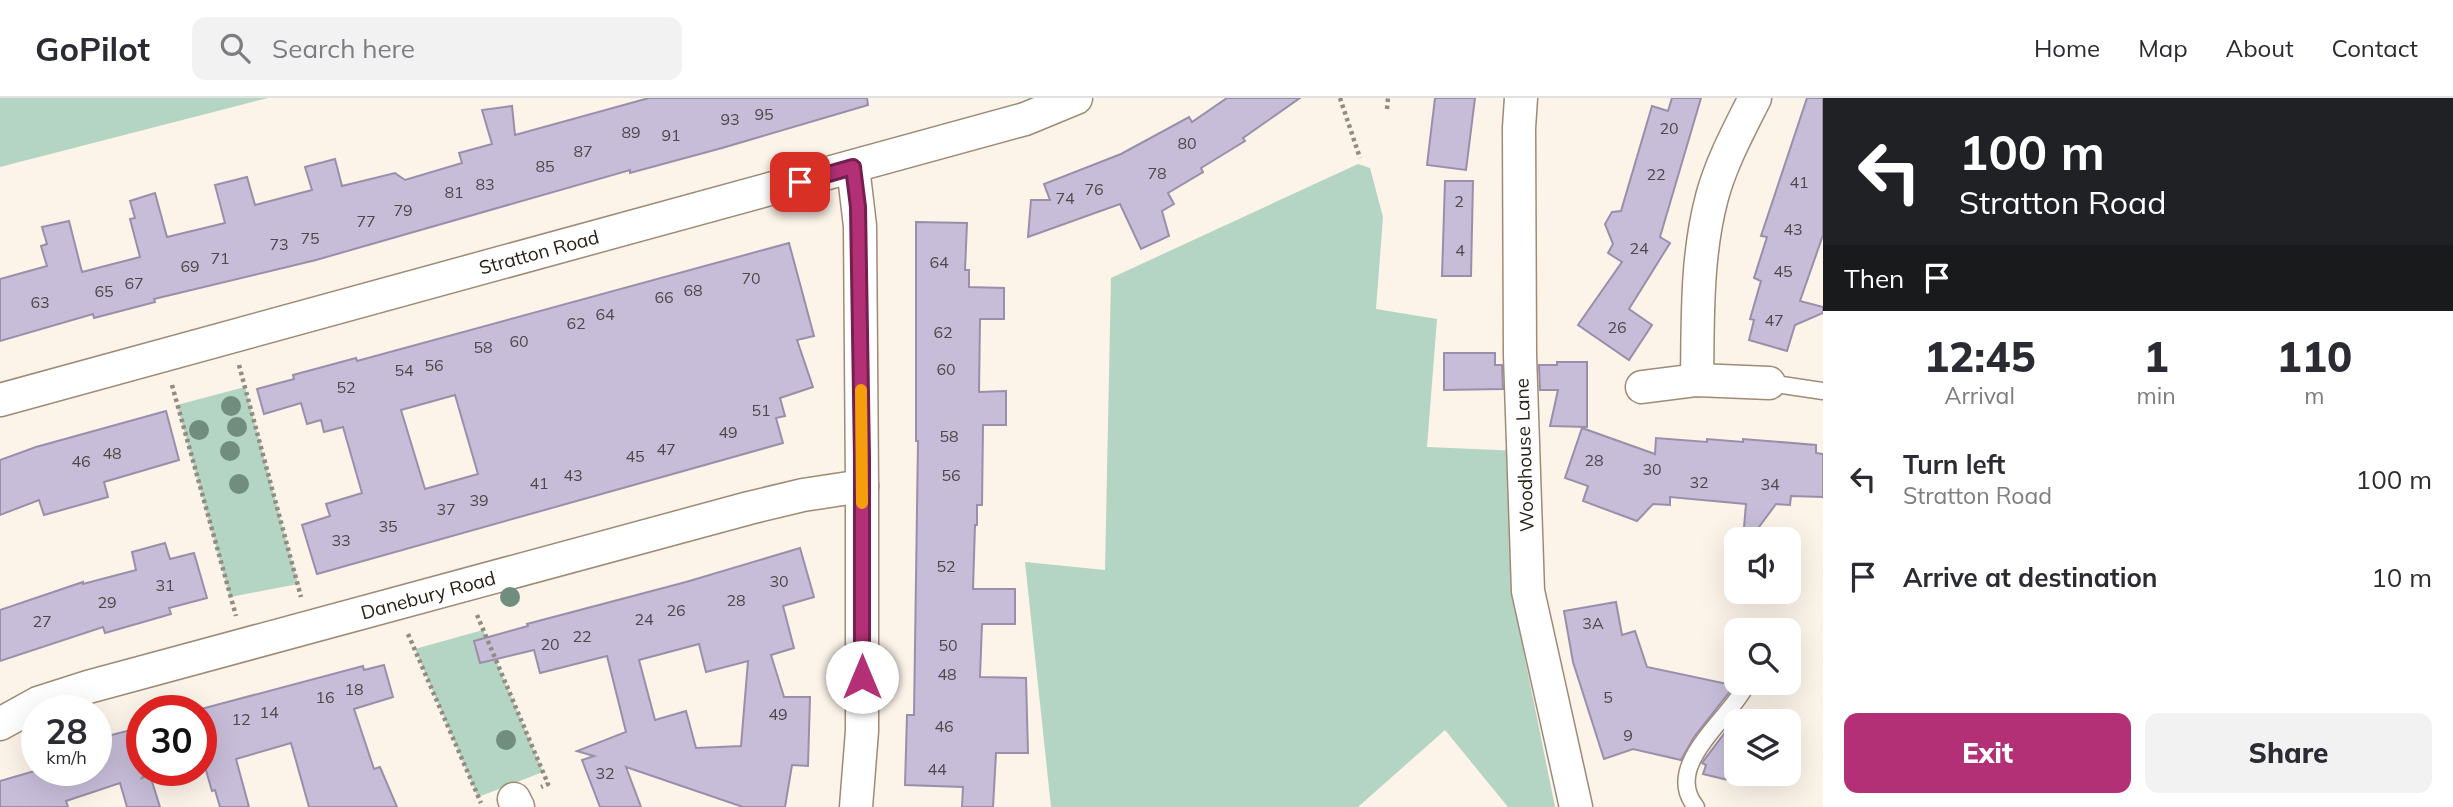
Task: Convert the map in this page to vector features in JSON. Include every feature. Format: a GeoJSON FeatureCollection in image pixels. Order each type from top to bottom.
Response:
{"type":"FeatureCollection","features":[{"type":"Feature","properties":{"kind":"street","name":"Stratton Road"},"geometry":{"type":"LineString","coordinates":[[0,400],[1025,119],[1076,98]]}},
{"type":"Feature","properties":{"kind":"street","name":"Woodhouse Lane"},"geometry":{"type":"LineString","coordinates":[[1521,98],[1520,355],[1528,592],[1576,807]]}},
{"type":"Feature","properties":{"kind":"street"},"geometry":{"type":"LineString","coordinates":[[1697,380],[1699,280],[1703,238],[1712,195],[1733,142],[1755,98]]}},
{"type":"Feature","properties":{"kind":"street"},"geometry":{"type":"LineString","coordinates":[[853,167],[860,226],[862,485],[862,732],[856,807]]}},
{"type":"Feature","properties":{"kind":"street"},"geometry":{"type":"LineString","coordinates":[[1642,387],[1697,380],[1769,383]]}},
{"type":"Feature","properties":{"kind":"street","name":"Danebury Road"},"geometry":{"type":"LineString","coordinates":[[0,724],[38,704],[88,687],[786,499],[862,485]]}},
{"type":"Feature","properties":{"kind":"lane"},"geometry":{"type":"LineString","coordinates":[[1769,383],[1823,391]]}},
{"type":"Feature","properties":{"kind":"lane"},"geometry":{"type":"LineString","coordinates":[[1696,807],[1688,795],[1688,767],[1697,751],[1741,695]]}},
{"type":"Feature","properties":{"kind":"path"},"geometry":{"type":"LineString","coordinates":[[1340,98],[1360,158]]}},
{"type":"Feature","properties":{"kind":"path"},"geometry":{"type":"LineString","coordinates":[[1387,108],[1388,98]]}},
{"type":"Feature","properties":{"kind":"path"},"geometry":{"type":"LineString","coordinates":[[231,336],[309,628]]}},
{"type":"Feature","properties":{"kind":"path"},"geometry":{"type":"LineString","coordinates":[[163,354],[244,646]]}},
{"type":"Feature","properties":{"kind":"path"},"geometry":{"type":"LineString","coordinates":[[464,585],[548,784],[516,803]]}},
{"type":"Feature","properties":{"kind":"path"},"geometry":{"type":"LineString","coordinates":[[395,605],[482,807]]}},
{"type":"Feature","properties":{"kind":"green space"},"geometry":{"type":"Polygon","coordinates":[[[0,98],[268,98],[0,167],[0,98]]]}},
{"type":"Feature","properties":{"kind":"green space"},"geometry":{"type":"Polygon","coordinates":[[[1358,164],[1370,168],[1383,217],[1376,309],[1437,319],[1427,447],[1520,451],[1516,614],[1555,807],[1508,807],[1445,730],[1358,807],[1051,807],[1025,562],[1105,570],[1111,278],[1358,164]]]}},
{"type":"Feature","properties":{"kind":"green space"},"geometry":{"type":"Polygon","coordinates":[[[245,387],[298,584],[230,597],[177,405],[245,387]]]}},
{"type":"Feature","properties":{"kind":"green space"},"geometry":{"type":"Polygon","coordinates":[[[483,630],[543,772],[478,797],[415,649],[483,630]]]}},
{"type":"Feature","properties":{"kind":"building"},"geometry":{"type":"Polygon","coordinates":[[[649,98],[867,98],[868,105],[316,260],[154,299],[155,302],[94,318],[93,314],[0,341],[0,279],[47,266],[41,246],[47,244],[42,227],[69,221],[82,272],[140,257],[130,219],[135,218],[130,201],[155,193],[167,237],[225,223],[215,185],[247,177],[255,205],[312,190],[305,167],[335,159],[342,186],[395,173],[405,180],[462,163],[459,153],[492,144],[482,110],[512,106],[515,135],[649,98]]]}},
{"type":"Feature","properties":{"kind":"building"},"geometry":{"type":"Polygon","coordinates":[[[1227,98],[1300,98],[1243,138],[1245,141],[1201,168],[1203,172],[1168,193],[1174,204],[1162,211],[1169,236],[1141,249],[1120,204],[1028,237],[1031,200],[1050,200],[1044,184],[1121,154],[1189,117],[1192,122],[1227,98]]]}},
{"type":"Feature","properties":{"kind":"building"},"geometry":{"type":"Polygon","coordinates":[[[1435,98],[1475,98],[1466,170],[1427,165],[1435,98]]]}},
{"type":"Feature","properties":{"kind":"building"},"geometry":{"type":"Polygon","coordinates":[[[1672,98],[1701,98],[1660,237],[1670,243],[1629,309],[1652,325],[1629,360],[1578,325],[1622,262],[1608,253],[1613,244],[1605,224],[1612,212],[1621,211],[1652,106],[1668,111],[1672,98]]]}},
{"type":"Feature","properties":{"kind":"building"},"geometry":{"type":"Polygon","coordinates":[[[1807,98],[1823,98],[1823,235],[1800,301],[1823,307],[1823,313],[1795,325],[1787,351],[1749,340],[1754,320],[1750,319],[1761,281],[1754,278],[1767,237],[1761,236],[1807,98]]]}},
{"type":"Feature","properties":{"kind":"building"},"geometry":{"type":"Polygon","coordinates":[[[1445,181],[1473,181],[1471,276],[1442,276],[1445,181]]]}},
{"type":"Feature","properties":{"kind":"building"},"geometry":{"type":"Polygon","coordinates":[[[916,222],[967,223],[965,270],[969,270],[969,287],[1004,288],[1004,319],[980,319],[979,392],[1006,391],[1006,425],[983,425],[982,505],[977,505],[973,589],[1015,589],[1015,624],[982,624],[980,677],[1026,678],[1028,753],[996,753],[993,807],[962,807],[963,787],[905,785],[907,715],[914,715],[918,441],[916,222]]]}},
{"type":"Feature","properties":{"kind":"building"},"geometry":{"type":"Polygon","coordinates":[[[789,243],[814,336],[797,340],[813,387],[780,398],[785,416],[776,418],[783,443],[317,574],[302,525],[330,516],[326,504],[362,493],[343,427],[324,432],[321,420],[307,424],[301,403],[264,414],[257,389],[294,379],[293,375],[356,358],[357,361],[789,243]],[[455,395],[401,410],[425,489],[478,474],[455,395]]]}},
{"type":"Feature","properties":{"kind":"building"},"geometry":{"type":"Polygon","coordinates":[[[1444,353],[1495,353],[1495,365],[1502,365],[1503,389],[1444,390],[1444,353]]]}},
{"type":"Feature","properties":{"kind":"building"},"geometry":{"type":"Polygon","coordinates":[[[1557,362],[1587,362],[1587,427],[1550,426],[1558,390],[1540,390],[1539,365],[1557,365],[1557,362]]]}},
{"type":"Feature","properties":{"kind":"building"},"geometry":{"type":"Polygon","coordinates":[[[166,411],[179,460],[104,482],[108,497],[44,515],[39,500],[0,515],[0,460],[36,447],[166,411]]]}},
{"type":"Feature","properties":{"kind":"building"},"geometry":{"type":"Polygon","coordinates":[[[1582,428],[1655,454],[1656,438],[1707,442],[1707,439],[1743,442],[1743,439],[1816,445],[1816,453],[1823,454],[1823,497],[1791,496],[1790,505],[1776,504],[1759,527],[1744,527],[1746,504],[1670,497],[1670,505],[1653,504],[1637,521],[1583,501],[1588,486],[1565,478],[1582,428]]]}},
{"type":"Feature","properties":{"kind":"building"},"geometry":{"type":"Polygon","coordinates":[[[165,543],[170,559],[194,553],[207,598],[169,608],[171,614],[105,633],[103,627],[0,661],[0,610],[83,582],[136,570],[132,552],[165,543]]]}},
{"type":"Feature","properties":{"kind":"building"},"geometry":{"type":"Polygon","coordinates":[[[800,548],[814,597],[783,606],[794,648],[771,655],[784,697],[810,697],[808,766],[792,765],[785,807],[743,807],[626,767],[641,807],[600,807],[582,760],[594,756],[577,751],[626,732],[607,656],[540,673],[534,650],[480,663],[474,641],[528,626],[527,624],[686,582],[800,548]],[[699,644],[639,660],[655,720],[686,711],[696,748],[741,746],[748,661],[706,672],[699,644]]]}},
{"type":"Feature","properties":{"kind":"building"},"geometry":{"type":"Polygon","coordinates":[[[1616,602],[1622,635],[1635,631],[1647,667],[1724,683],[1724,695],[1727,695],[1694,737],[1681,760],[1633,749],[1604,759],[1573,662],[1564,611],[1616,602]]]}},
{"type":"Feature","properties":{"kind":"building"},"geometry":{"type":"Polygon","coordinates":[[[384,665],[393,697],[354,709],[374,769],[380,767],[397,807],[309,807],[291,743],[236,759],[249,807],[220,807],[215,790],[212,791],[211,786],[217,786],[217,705],[363,666],[364,670],[384,665]]]}},
{"type":"Feature","properties":{"kind":"building"},"geometry":{"type":"Polygon","coordinates":[[[126,731],[126,786],[153,786],[160,807],[127,807],[120,783],[112,786],[112,735],[126,731]]]}},
{"type":"Feature","properties":{"kind":"building"},"geometry":{"type":"Polygon","coordinates":[[[1724,734],[1724,779],[1703,774],[1706,765],[1702,763],[1724,734]]]}},
{"type":"Feature","properties":{"kind":"building"},"geometry":{"type":"Polygon","coordinates":[[[21,775],[21,786],[111,786],[66,801],[68,807],[0,807],[0,781],[21,775]]]}},
{"type":"Feature","properties":{"kind":"slow traffic"},"geometry":{"type":"LineString","coordinates":[[861,390],[862,503]]}},
{"type":"Feature","properties":{"kind":"route"},"geometry":{"type":"LineString","coordinates":[[800,182],[853,167],[860,226],[862,677]]}}]}
